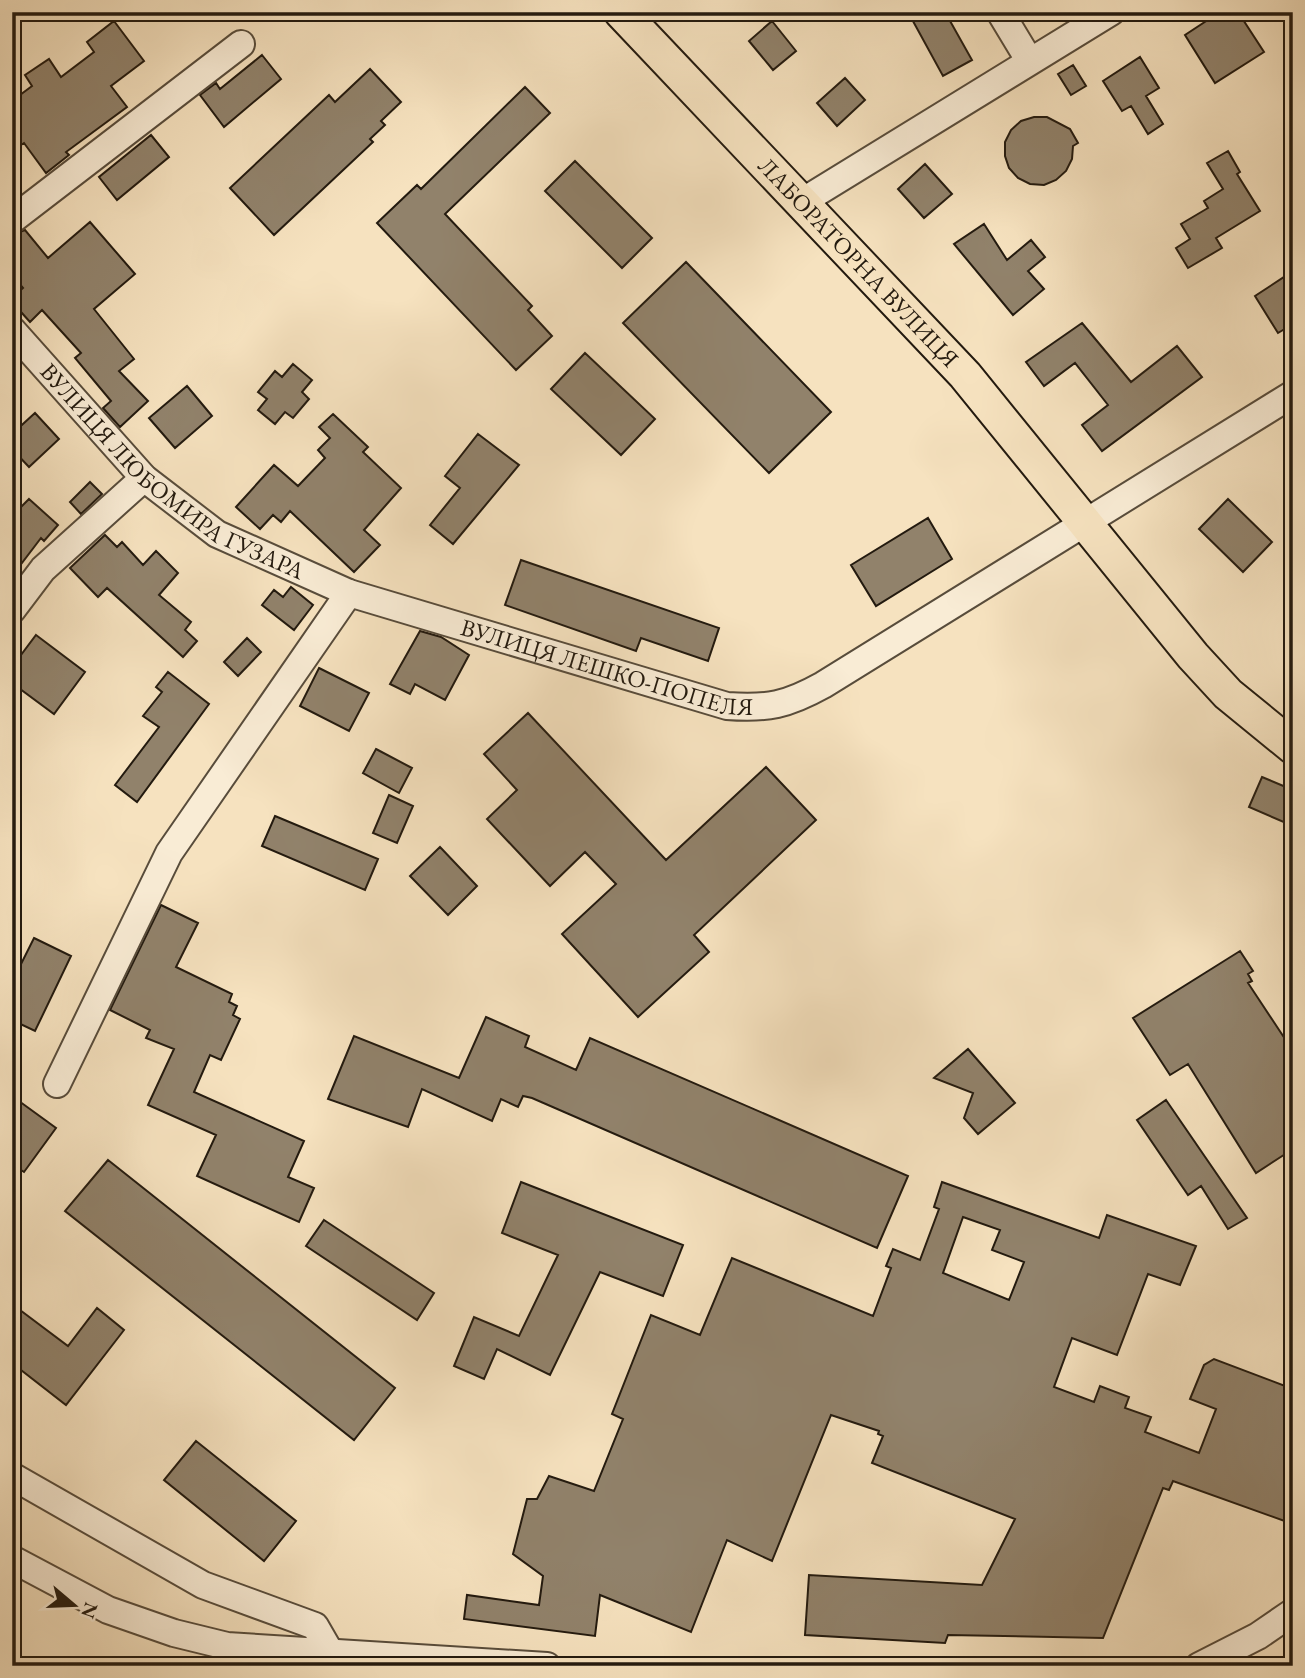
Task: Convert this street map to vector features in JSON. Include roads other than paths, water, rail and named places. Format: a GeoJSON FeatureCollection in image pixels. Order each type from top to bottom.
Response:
{"type":"FeatureCollection","features":[{"type":"Feature","properties":{"kind":"main road","name":"ЛАБОРАТОРНА ВУЛИЦЯ"},"geometry":{"type":"LineString","coordinates":[[621,12],[965,375],[1084,522]]}},
{"type":"Feature","properties":{"kind":"main road"},"geometry":{"type":"LineString","coordinates":[[1084,522],[1219,685],[1293,747]]}},
{"type":"Feature","properties":{"kind":"street"},"geometry":{"type":"LineString","coordinates":[[1000,12],[1029,60]]}},
{"type":"Feature","properties":{"kind":"street"},"geometry":{"type":"LineString","coordinates":[[800,202],[1111,12]]}},
{"type":"Feature","properties":{"kind":"street"},"geometry":{"type":"LineString","coordinates":[[12,220],[241,44]]}},
{"type":"Feature","properties":{"kind":"street","name":"ВУЛИЦЯ ЛЮБОМИРА ГУЗАРА"},"geometry":{"type":"LineString","coordinates":[[12,330],[144,478],[217,534],[349,593]]}},
{"type":"Feature","properties":{"kind":"street","name":"ВУЛИЦЯ ЛЕШКО-ПОПЕЛЯ"},"geometry":{"type":"LineString","coordinates":[[349,593],[727,706],[761,709],[794,702],[823,685],[1293,394]]}},
{"type":"Feature","properties":{"kind":"street"},"geometry":{"type":"LineString","coordinates":[[12,610],[43,569],[144,478]]}},
{"type":"Feature","properties":{"kind":"street"},"geometry":{"type":"LineString","coordinates":[[57,1084],[169,853],[349,593]]}},
{"type":"Feature","properties":{"kind":"street"},"geometry":{"type":"LineString","coordinates":[[12,1476],[204,1585],[315,1626],[330,1652]]}},
{"type":"Feature","properties":{"kind":"street"},"geometry":{"type":"LineString","coordinates":[[12,1559],[108,1609],[174,1633],[228,1646],[547,1666]]}},
{"type":"Feature","properties":{"kind":"street"},"geometry":{"type":"LineString","coordinates":[[1199,1666],[1258,1636],[1293,1612]]}}]}
